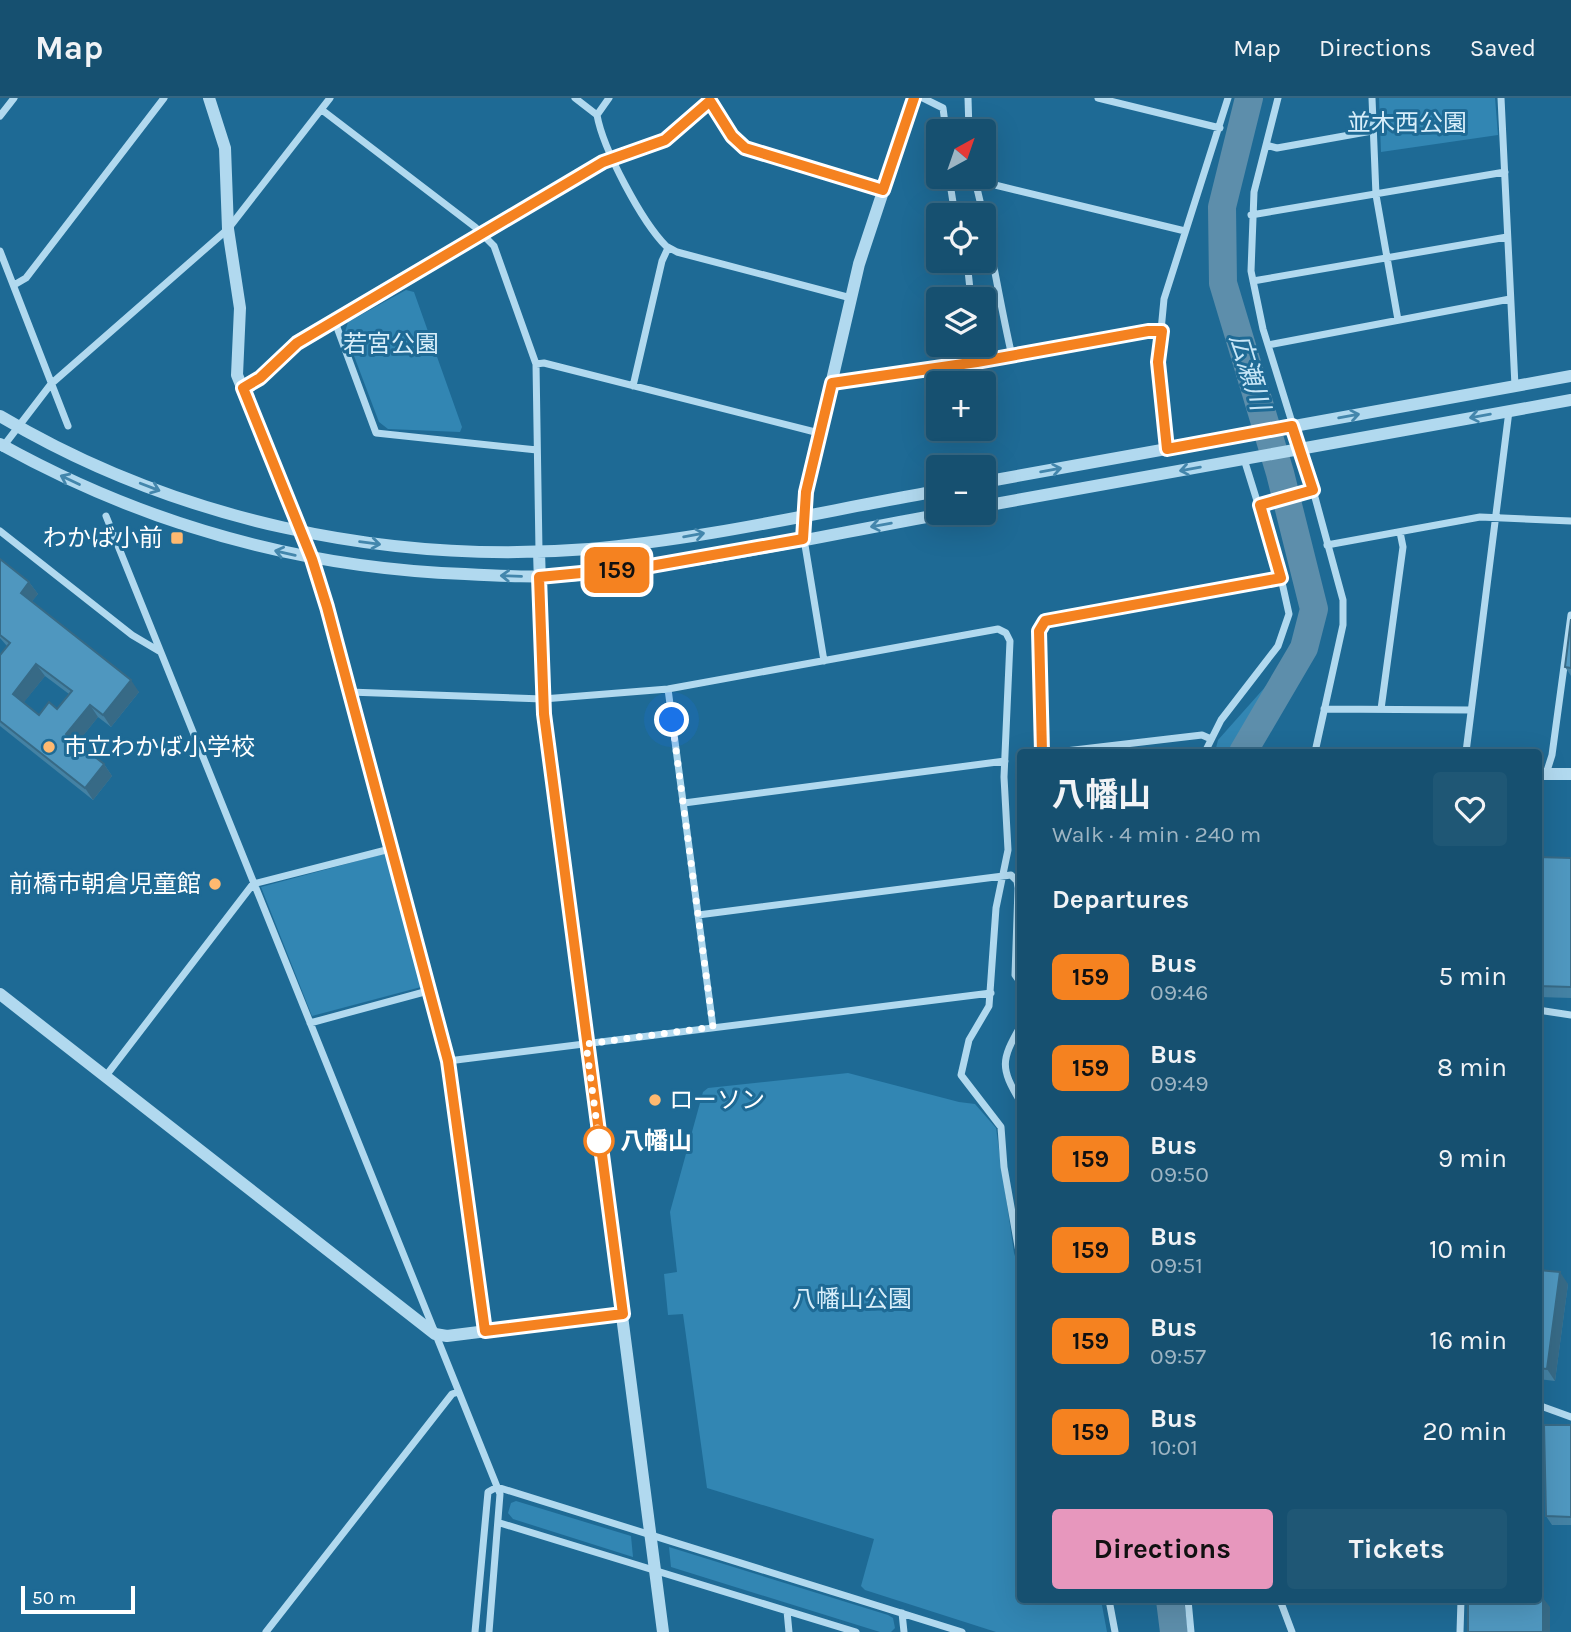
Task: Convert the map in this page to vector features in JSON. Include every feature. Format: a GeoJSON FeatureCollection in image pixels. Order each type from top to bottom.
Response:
{"type":"FeatureCollection","features":[{"type":"Feature","properties":{"kind":"street"},"geometry":{"type":"LineString","coordinates":[[0,116],[14,98]]}},
{"type":"Feature","properties":{"kind":"street"},"geometry":{"type":"LineString","coordinates":[[14,285],[26,278],[164,98]]}},
{"type":"Feature","properties":{"kind":"street"},"geometry":{"type":"LineString","coordinates":[[330,98],[228,229],[51,384],[1,446],[74,482],[160,517],[260,547],[312,559],[412,572],[539,577],[645,567],[926,517]]}},
{"type":"Feature","properties":{"kind":"street"},"geometry":{"type":"LineString","coordinates":[[575,98],[597,115],[612,159],[668,248],[851,298]]}},
{"type":"Feature","properties":{"kind":"street"},"geometry":{"type":"LineString","coordinates":[[597,115],[608,98]]}},
{"type":"Feature","properties":{"kind":"street"},"geometry":{"type":"LineString","coordinates":[[824,661],[803,539],[803,515],[851,298],[914,98]]}},
{"type":"Feature","properties":{"kind":"street"},"geometry":{"type":"LineString","coordinates":[[923,98],[943,108],[944,119]]}},
{"type":"Feature","properties":{"kind":"street"},"geometry":{"type":"LineString","coordinates":[[968,98],[969,119]]}},
{"type":"Feature","properties":{"kind":"street"},"geometry":{"type":"LineString","coordinates":[[1098,98],[1220,128]]}},
{"type":"Feature","properties":{"kind":"street"},"geometry":{"type":"LineString","coordinates":[[1167,449],[1158,362],[1164,299],[1228,98]]}},
{"type":"Feature","properties":{"kind":"street"},"geometry":{"type":"LineString","coordinates":[[1278,98],[1251,215],[1253,281],[1293,449],[1313,490],[1344,613],[1316,749]]}},
{"type":"Feature","properties":{"kind":"street"},"geometry":{"type":"LineString","coordinates":[[1372,98],[1376,195],[1398,320]]}},
{"type":"Feature","properties":{"kind":"street"},"geometry":{"type":"LineString","coordinates":[[1501,98],[1515,386]]}},
{"type":"Feature","properties":{"kind":"street"},"geometry":{"type":"LineString","coordinates":[[211,99],[224,140],[228,229],[240,308],[236,368],[298,531],[312,559],[448,1061],[485,1331]]}},
{"type":"Feature","properties":{"kind":"street"},"geometry":{"type":"LineString","coordinates":[[243,388],[260,378],[297,343],[612,159],[672,136],[712,99],[732,136],[745,148],[883,190]]}},
{"type":"Feature","properties":{"kind":"street"},"geometry":{"type":"LineString","coordinates":[[322,110],[484,235],[494,246],[536,364],[543,699],[663,1632]]}},
{"type":"Feature","properties":{"kind":"street"},"geometry":{"type":"LineString","coordinates":[[1265,145],[1277,148],[1372,131]]}},
{"type":"Feature","properties":{"kind":"street"},"geometry":{"type":"LineString","coordinates":[[1251,215],[1505,172]]}},
{"type":"Feature","properties":{"kind":"street"},"geometry":{"type":"LineString","coordinates":[[996,185],[1185,231]]}},
{"type":"Feature","properties":{"kind":"street"},"geometry":{"type":"LineString","coordinates":[[977,189],[1000,287],[1001,308],[1012,356]]}},
{"type":"Feature","properties":{"kind":"street"},"geometry":{"type":"LineString","coordinates":[[1253,281],[1507,237]]}},
{"type":"Feature","properties":{"kind":"street"},"geometry":{"type":"LineString","coordinates":[[633,386],[662,261],[668,248]]}},
{"type":"Feature","properties":{"kind":"street"},"geometry":{"type":"LineString","coordinates":[[0,251],[68,426]]}},
{"type":"Feature","properties":{"kind":"street"},"geometry":{"type":"LineString","coordinates":[[1268,345],[1510,299]]}},
{"type":"Feature","properties":{"kind":"street"},"geometry":{"type":"LineString","coordinates":[[335,322],[376,433],[537,450]]}},
{"type":"Feature","properties":{"kind":"street"},"geometry":{"type":"LineString","coordinates":[[832,383],[977,362],[1148,331],[1162,331]]}},
{"type":"Feature","properties":{"kind":"street"},"geometry":{"type":"LineString","coordinates":[[976,357],[977,362]]}},
{"type":"Feature","properties":{"kind":"street"},"geometry":{"type":"LineString","coordinates":[[536,364],[544,363],[820,433]]}},
{"type":"Feature","properties":{"kind":"street"},"geometry":{"type":"LineString","coordinates":[[996,480],[1571,376]]}},
{"type":"Feature","properties":{"kind":"street"},"geometry":{"type":"LineString","coordinates":[[996,504],[1571,400]]}},
{"type":"Feature","properties":{"kind":"street"},"geometry":{"type":"LineString","coordinates":[[1466,749],[1509,411]]}},
{"type":"Feature","properties":{"kind":"street"},"geometry":{"type":"LineString","coordinates":[[0,416],[82,460],[209,508],[298,531],[387,545],[539,551],[643,543],[926,493]]}},
{"type":"Feature","properties":{"kind":"street"},"geometry":{"type":"LineString","coordinates":[[1206,749],[1278,646],[1284,633],[1289,606],[1260,505],[1250,458]]}},
{"type":"Feature","properties":{"kind":"street"},"geometry":{"type":"LineString","coordinates":[[1260,505],[1313,490]]}},
{"type":"Feature","properties":{"kind":"street"},"geometry":{"type":"LineString","coordinates":[[106,516],[502,1500],[489,1632]]}},
{"type":"Feature","properties":{"kind":"street"},"geometry":{"type":"LineString","coordinates":[[1327,545],[1497,517],[1571,521]]}},
{"type":"Feature","properties":{"kind":"street"},"geometry":{"type":"LineString","coordinates":[[0,531],[132,635],[159,651]]}},
{"type":"Feature","properties":{"kind":"street"},"geometry":{"type":"LineString","coordinates":[[1381,709],[1403,547],[1400,532]]}},
{"type":"Feature","properties":{"kind":"street"},"geometry":{"type":"LineString","coordinates":[[1041,749],[1039,631],[1045,621],[1281,578]]}},
{"type":"Feature","properties":{"kind":"street"},"geometry":{"type":"LineString","coordinates":[[1571,615],[1552,755],[1542,774],[1571,774]]}},
{"type":"Feature","properties":{"kind":"street"},"geometry":{"type":"LineString","coordinates":[[349,692],[543,699],[668,689],[1003,631],[1010,641],[1005,761],[1009,843],[996,908],[988,1008],[969,1040],[961,1075],[1001,1127],[1004,1167],[1017,1241]]}},
{"type":"Feature","properties":{"kind":"street"},"geometry":{"type":"LineString","coordinates":[[668,689],[713,1027]]}},
{"type":"Feature","properties":{"kind":"street"},"geometry":{"type":"LineString","coordinates":[[1324,709],[1471,710]]}},
{"type":"Feature","properties":{"kind":"street"},"geometry":{"type":"LineString","coordinates":[[1083,749],[1202,735],[1211,739]]}},
{"type":"Feature","properties":{"kind":"street"},"geometry":{"type":"LineString","coordinates":[[684,803],[1005,761]]}},
{"type":"Feature","properties":{"kind":"street"},"geometry":{"type":"LineString","coordinates":[[105,1076],[253,884],[390,849]]}},
{"type":"Feature","properties":{"kind":"street"},"geometry":{"type":"LineString","coordinates":[[698,915],[1011,875],[1017,881],[1017,978]]}},
{"type":"Feature","properties":{"kind":"street"},"geometry":{"type":"LineString","coordinates":[[310,1023],[428,991]]}},
{"type":"Feature","properties":{"kind":"street"},"geometry":{"type":"LineString","coordinates":[[448,1061],[991,993]]}},
{"type":"Feature","properties":{"kind":"street"},"geometry":{"type":"LineString","coordinates":[[0,994],[435,1334],[447,1336],[623,1314]]}},
{"type":"Feature","properties":{"kind":"street"},"geometry":{"type":"LineString","coordinates":[[1542,1011],[1571,1015]]}},
{"type":"Feature","properties":{"kind":"street"},"geometry":{"type":"LineString","coordinates":[[1017,1032],[1006,1050],[1004,1065],[1017,1094]]}},
{"type":"Feature","properties":{"kind":"street"},"geometry":{"type":"LineString","coordinates":[[266,1632],[452,1394],[458,1392]]}},
{"type":"Feature","properties":{"kind":"street"},"geometry":{"type":"LineString","coordinates":[[1542,1406],[1571,1417]]}},
{"type":"Feature","properties":{"kind":"street"},"geometry":{"type":"LineString","coordinates":[[475,1632],[488,1492],[497,1487],[962,1632]]}},
{"type":"Feature","properties":{"kind":"street"},"geometry":{"type":"LineString","coordinates":[[500,1523],[856,1632]]}},
{"type":"Feature","properties":{"kind":"street"},"geometry":{"type":"LineString","coordinates":[[1110,1603],[1115,1632]]}},
{"type":"Feature","properties":{"kind":"street"},"geometry":{"type":"LineString","coordinates":[[1188,1603],[1191,1632]]}},
{"type":"Feature","properties":{"kind":"street"},"geometry":{"type":"LineString","coordinates":[[1281,1603],[1292,1632]]}},
{"type":"Feature","properties":{"kind":"street"},"geometry":{"type":"LineString","coordinates":[[1460,1632],[1461,1603]]}},
{"type":"Feature","properties":{"kind":"street"},"geometry":{"type":"LineString","coordinates":[[787,1611],[789,1632]]}},
{"type":"Feature","properties":{"kind":"street"},"geometry":{"type":"LineString","coordinates":[[902,1613],[904,1632]]}},
{"type":"Feature","properties":{"kind":"green space","name":"並木西公園"},"geometry":{"type":"Polygon","coordinates":[[[1379,98],[1495,98],[1498,135],[1381,152],[1379,98]]]}},
{"type":"Feature","properties":{"kind":"green space","name":"若宮公園"},"geometry":{"type":"Polygon","coordinates":[[[406,290],[414,292],[462,427],[460,432],[388,429],[379,422],[345,332],[348,322],[406,290]]]}},
{"type":"Feature","properties":{"kind":"green space"},"geometry":{"type":"Polygon","coordinates":[[[1274,677],[1235,749],[1216,749],[1218,740],[1274,677]]]}},
{"type":"Feature","properties":{"kind":"green space"},"geometry":{"type":"Polygon","coordinates":[[[387,853],[421,987],[312,1016],[261,887],[387,853]]]}},
{"type":"Feature","properties":{"kind":"green space","name":"八幡山公園"},"geometry":{"type":"Polygon","coordinates":[[[848,1073],[975,1104],[996,1128],[1017,1262],[1017,1603],[1102,1603],[1107,1632],[996,1632],[865,1590],[861,1586],[874,1539],[707,1488],[683,1314],[668,1315],[664,1274],[677,1272],[670,1212],[703,1092],[708,1088],[848,1073]]]}},
{"type":"Feature","properties":{"kind":"green space"},"geometry":{"type":"Polygon","coordinates":[[[516,1501],[631,1536],[633,1557],[513,1519],[508,1513],[511,1503],[516,1501]]]}},
{"type":"Feature","properties":{"kind":"green space"},"geometry":{"type":"Polygon","coordinates":[[[669,1547],[888,1615],[893,1618],[895,1628],[891,1632],[880,1632],[671,1567],[669,1547]]]}},
{"type":"Feature","properties":{"kind":"building"},"geometry":{"type":"Polygon","coordinates":[[[0,559],[29,582],[21,593],[131,680],[103,715],[90,705],[66,734],[104,764],[85,788],[0,721],[0,655],[10,643],[0,635],[0,559]],[[36,664],[13,694],[39,715],[49,702],[57,709],[72,691],[36,664]]]}},
{"type":"Feature","properties":{"kind":"building"},"geometry":{"type":"Polygon","coordinates":[[[1571,619],[1571,668],[1565,667],[1571,619]]]}},
{"type":"Feature","properties":{"kind":"building"},"geometry":{"type":"Polygon","coordinates":[[[1542,857],[1571,858],[1571,987],[1542,986],[1542,857]]]}},
{"type":"Feature","properties":{"kind":"building"},"geometry":{"type":"Polygon","coordinates":[[[1542,1270],[1560,1272],[1547,1369],[1542,1368],[1542,1270]]]}},
{"type":"Feature","properties":{"kind":"building"},"geometry":{"type":"Polygon","coordinates":[[[1544,1425],[1571,1425],[1571,1517],[1546,1516],[1544,1425]]]}},
{"type":"Feature","properties":{"kind":"building"},"geometry":{"type":"Polygon","coordinates":[[[1543,1598],[1543,1632],[1468,1632],[1468,1603],[1542,1603],[1543,1598]]]}},
{"type":"Feature","properties":{"kind":"waterway","name":"広瀬川"},"geometry":{"type":"LineString","coordinates":[[1245,749],[1304,648],[1314,609],[1280,473],[1223,283],[1222,207],[1249,98]]}},
{"type":"Feature","properties":{"kind":"waterway","name":"広瀬川"},"geometry":{"type":"LineString","coordinates":[[1170,1603],[1174,1632]]}},
{"type":"Feature","properties":{"kind":"bus line","name":"159"},"geometry":{"type":"LineString","coordinates":[[914,98],[883,190],[745,148],[732,136],[717,108],[710,101],[678,132],[665,140],[603,162],[484,235],[297,343],[260,378],[243,388],[298,531],[312,559],[327,607],[448,1061],[485,1331],[623,1314],[544,714],[539,577],[645,567],[803,539],[804,502],[832,383],[977,362],[1148,331],[1162,331],[1158,362],[1167,449],[1292,426],[1313,490],[1260,505],[1281,578],[1045,621],[1039,631],[1040,749]]}},
{"type":"Feature","properties":{"kind":"place","name":"わかば小前"},"geometry":{"type":"Point","coordinates":[177,538]}},
{"type":"Feature","properties":{"kind":"place","name":"市立わかば小学校"},"geometry":{"type":"Point","coordinates":[49,747]}},
{"type":"Feature","properties":{"kind":"place","name":"前橋市朝倉児童館"},"geometry":{"type":"Point","coordinates":[215,884]}},
{"type":"Feature","properties":{"kind":"place","name":"ローソン"},"geometry":{"type":"Point","coordinates":[655,1100]}},
{"type":"Feature","properties":{"kind":"place","name":"八幡山"},"geometry":{"type":"Point","coordinates":[599,1141]}},
{"type":"Feature","properties":{"kind":"route"},"geometry":{"type":"LineString","coordinates":[[599,1141],[600,1147],[586,1044],[713,1027],[672,720]]}}]}
